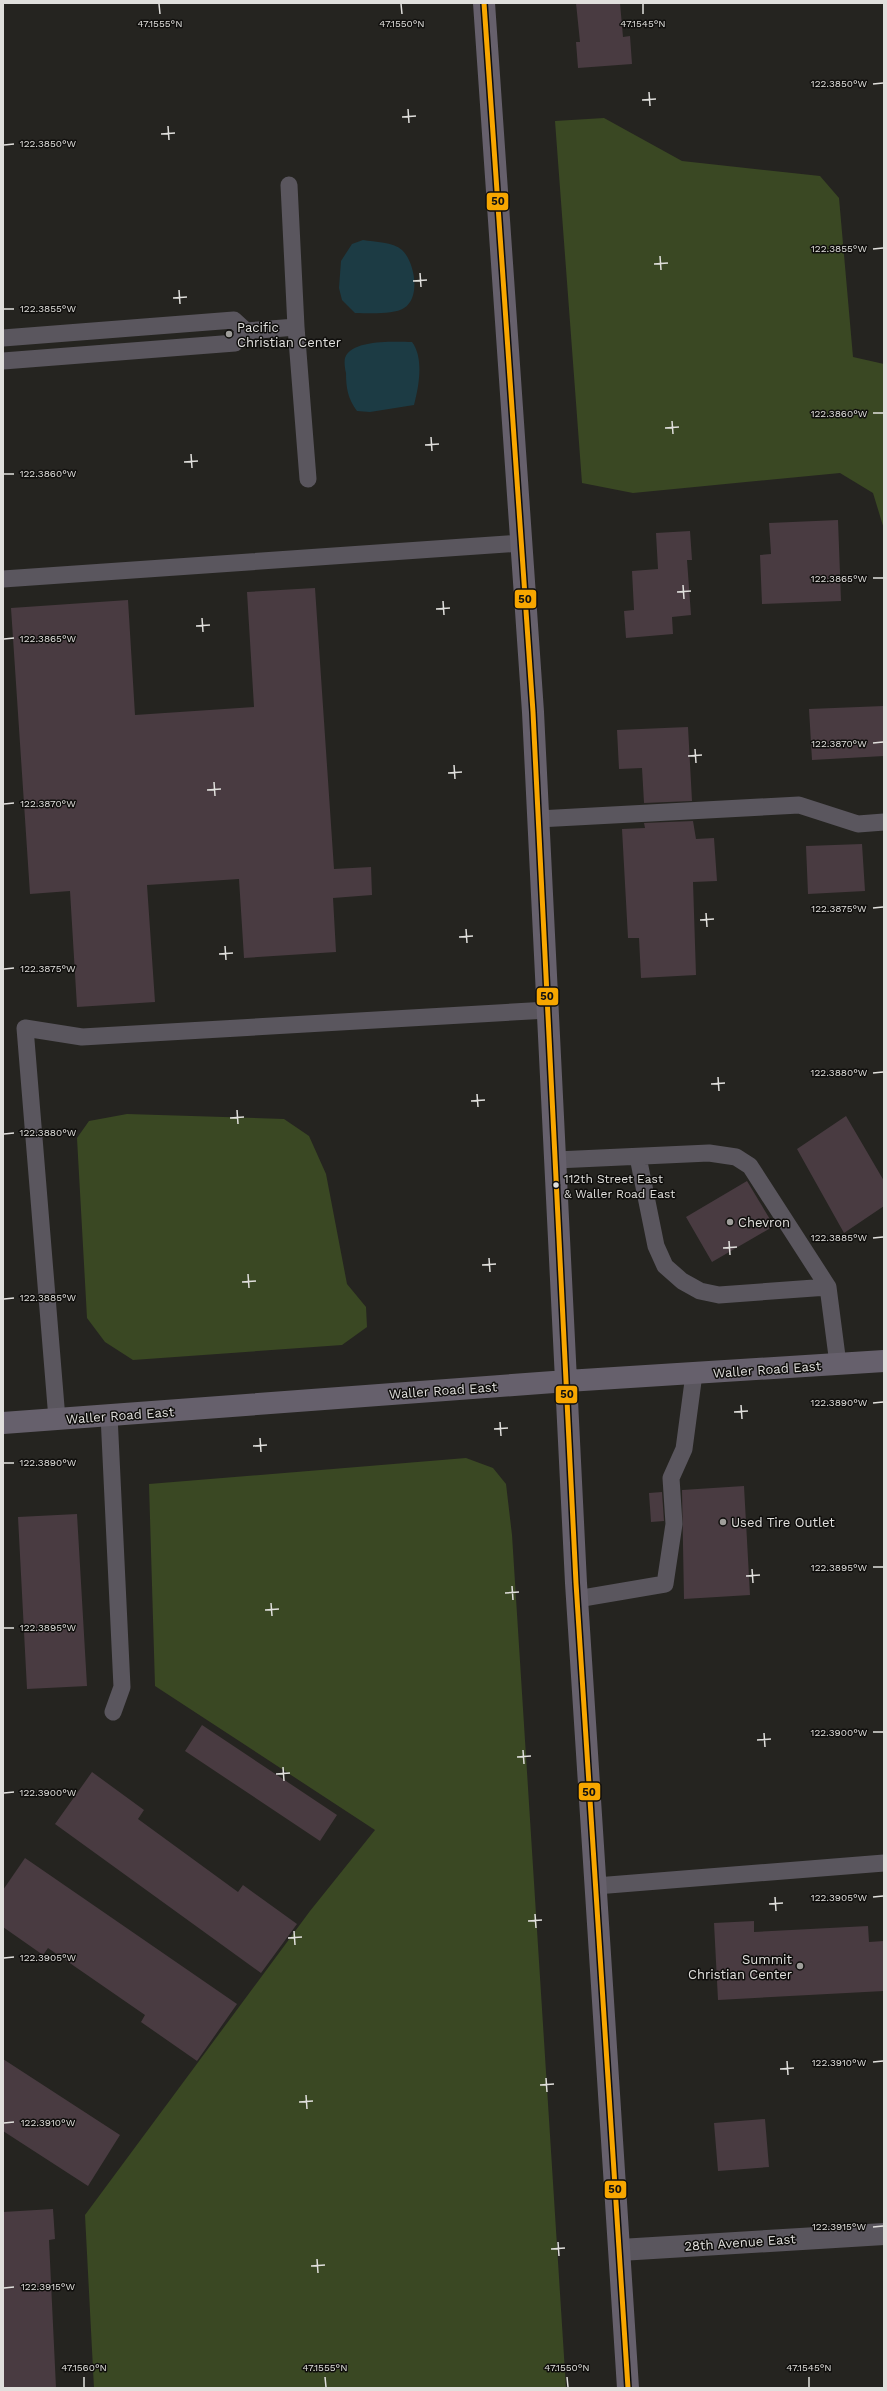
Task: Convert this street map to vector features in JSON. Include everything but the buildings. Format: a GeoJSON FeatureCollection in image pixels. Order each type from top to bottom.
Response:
{"type":"FeatureCollection","features":[{"type":"Feature","properties":{"kind":"main road"},"geometry":{"type":"LineString","coordinates":[[484,3],[521,543],[538,819],[577,1599],[628,2388]]}},
{"type":"Feature","properties":{"kind":"main road","name":"Waller Road East"},"geometry":{"type":"LineString","coordinates":[[3,1424],[567,1381],[884,1361]]}},
{"type":"Feature","properties":{"kind":"street","name":"28th Avenue East"},"geometry":{"type":"LineString","coordinates":[[620,2250],[884,2234]]}},
{"type":"Feature","properties":{"kind":"lane"},"geometry":{"type":"LineString","coordinates":[[290,185],[296,326],[308,479]]}},
{"type":"Feature","properties":{"kind":"lane"},"geometry":{"type":"LineString","coordinates":[[3,338],[234,320],[246,331]]}},
{"type":"Feature","properties":{"kind":"lane"},"geometry":{"type":"LineString","coordinates":[[3,361],[235,343],[246,331],[296,326]]}},
{"type":"Feature","properties":{"kind":"lane"},"geometry":{"type":"LineString","coordinates":[[3,579],[521,543]]}},
{"type":"Feature","properties":{"kind":"lane"},"geometry":{"type":"LineString","coordinates":[[538,819],[799,805],[858,824],[884,822]]}},
{"type":"Feature","properties":{"kind":"lane"},"geometry":{"type":"LineString","coordinates":[[57,1419],[25,1028],[82,1036],[548,1010]]}},
{"type":"Feature","properties":{"kind":"lane"},"geometry":{"type":"LineString","coordinates":[[556,1160],[709,1153],[736,1157],[750,1166],[828,1287],[838,1364]]}},
{"type":"Feature","properties":{"kind":"lane"},"geometry":{"type":"LineString","coordinates":[[638,1157],[656,1246],[665,1266],[682,1281],[700,1291],[720,1295],[828,1287]]}},
{"type":"Feature","properties":{"kind":"lane"},"geometry":{"type":"LineString","coordinates":[[577,1599],[665,1584],[674,1524],[671,1478],[684,1449],[694,1374]]}},
{"type":"Feature","properties":{"kind":"lane"},"geometry":{"type":"LineString","coordinates":[[109,1416],[122,1687],[112,1712]]}},
{"type":"Feature","properties":{"kind":"lane"},"geometry":{"type":"LineString","coordinates":[[596,1886],[884,1863]]}},
{"type":"Feature","properties":{"kind":"green space"},"geometry":{"type":"Polygon","coordinates":[[[604,118],[682,161],[820,176],[839,198],[853,357],[884,364],[884,529],[873,493],[840,473],[633,493],[582,483],[555,121],[604,118]]]}},
{"type":"Feature","properties":{"kind":"green space"},"geometry":{"type":"Polygon","coordinates":[[[127,1114],[284,1119],[309,1136],[326,1174],[347,1284],[366,1307],[367,1327],[342,1345],[133,1360],[105,1342],[87,1318],[77,1138],[89,1121],[127,1114]]]}},
{"type":"Feature","properties":{"kind":"green space"},"geometry":{"type":"Polygon","coordinates":[[[466,1458],[493,1468],[506,1484],[512,1535],[566,2388],[94,2388],[85,2215],[310,1911],[375,1830],[155,1686],[149,1484],[466,1458]]]}},
{"type":"Feature","properties":{"kind":"water"},"geometry":{"type":"Polygon","coordinates":[[[363,240],[394,245],[402,250],[407,256],[413,271],[414,288],[413,296],[404,308],[387,313],[355,313],[342,300],[339,288],[341,261],[352,244],[363,240]]]}},
{"type":"Feature","properties":{"kind":"water"},"geometry":{"type":"Polygon","coordinates":[[[412,342],[416,349],[419,364],[419,381],[414,405],[370,412],[357,411],[350,398],[346,384],[345,358],[349,352],[356,347],[375,343],[412,342]]]}},
{"type":"Feature","properties":{"kind":"transit line","name":"50"},"geometry":{"type":"LineString","coordinates":[[484,3],[533,712],[576,1583],[628,2388]]}},
{"type":"Feature","properties":{"kind":"place","name":"Pacific Christian Center"},"geometry":{"type":"Point","coordinates":[229,334]}},
{"type":"Feature","properties":{"kind":"place","name":"112th Street East & Waller Road East"},"geometry":{"type":"Point","coordinates":[556,1185]}},
{"type":"Feature","properties":{"kind":"place","name":"Chevron"},"geometry":{"type":"Point","coordinates":[730,1222]}},
{"type":"Feature","properties":{"kind":"place","name":"Used Tire Outlet"},"geometry":{"type":"Point","coordinates":[723,1522]}},
{"type":"Feature","properties":{"kind":"place","name":"Summit Christian Center"},"geometry":{"type":"Point","coordinates":[800,1966]}}]}
